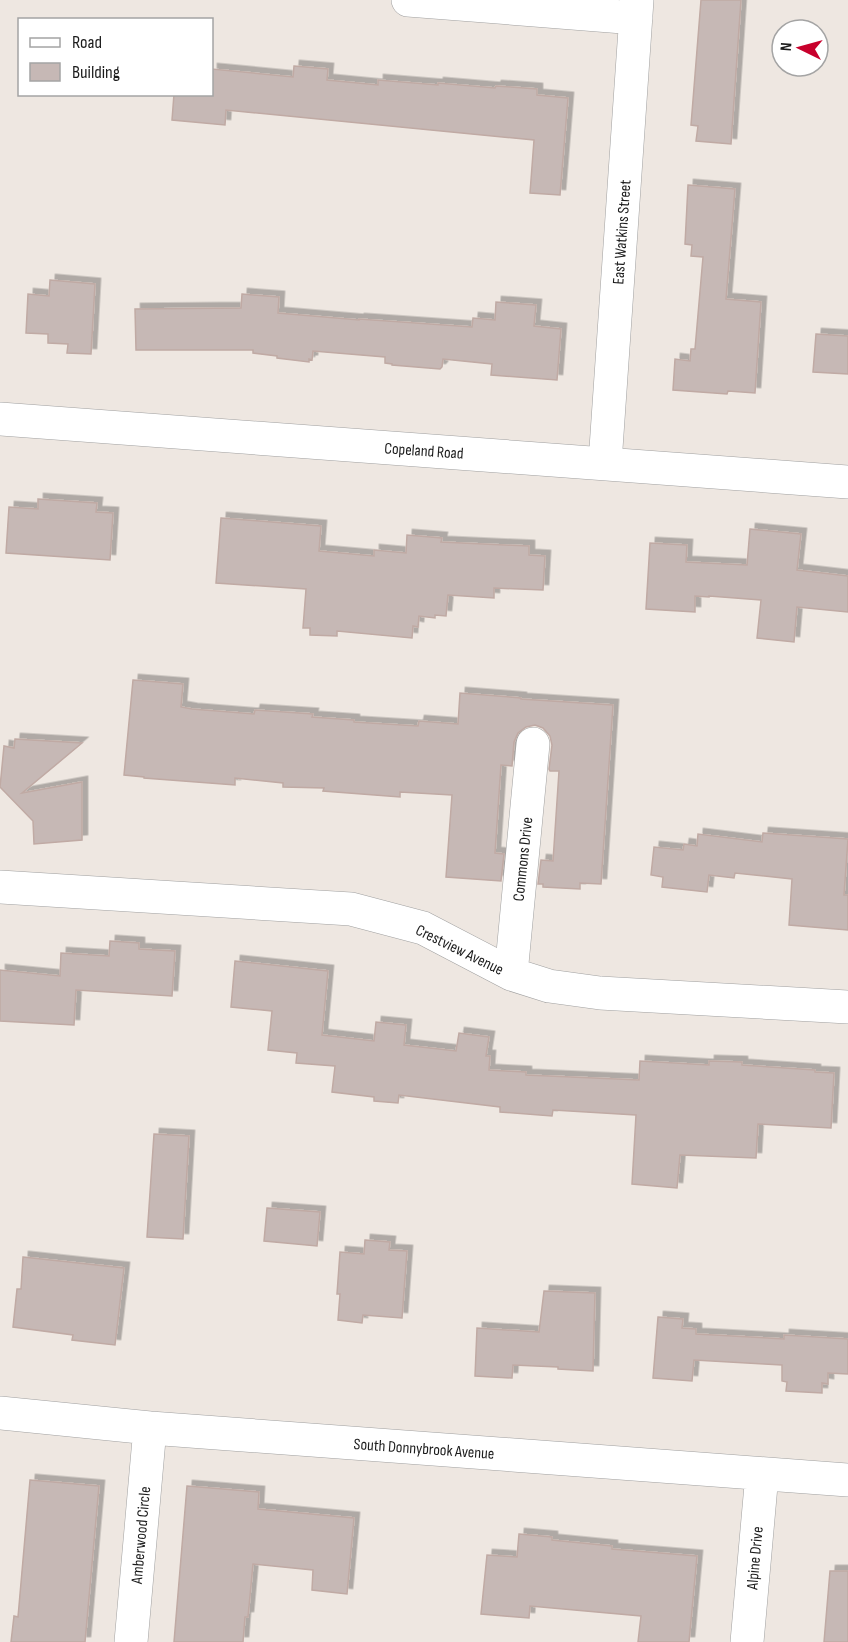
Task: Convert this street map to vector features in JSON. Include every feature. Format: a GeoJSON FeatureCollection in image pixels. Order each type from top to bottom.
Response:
{"type":"FeatureCollection","features":[{"type":"Feature","properties":{"kind":"street"},"geometry":{"type":"LineString","coordinates":[[408,0],[637,9]]}},
{"type":"Feature","properties":{"kind":"street","name":"East Watkins Street"},"geometry":{"type":"LineString","coordinates":[[605,463],[637,9]]}},
{"type":"Feature","properties":{"kind":"street","name":"Copeland Road"},"geometry":{"type":"LineString","coordinates":[[0,418],[848,482]]}},
{"type":"Feature","properties":{"kind":"street","name":"Commons Drive"},"geometry":{"type":"LineString","coordinates":[[510,974],[533,744]]}},
{"type":"Feature","properties":{"kind":"street","name":"Crestview Avenue"},"geometry":{"type":"LineString","coordinates":[[0,887],[351,909],[423,928],[510,974],[549,986],[600,993],[848,1007]]}},
{"type":"Feature","properties":{"kind":"street","name":"South Donnybrook Avenue"},"geometry":{"type":"LineString","coordinates":[[0,1413],[150,1428],[848,1480]]}},
{"type":"Feature","properties":{"kind":"street","name":"Amberwood Circle"},"geometry":{"type":"LineString","coordinates":[[131,1642],[150,1428]]}},
{"type":"Feature","properties":{"kind":"street","name":"Alpine Drive"},"geometry":{"type":"LineString","coordinates":[[747,1642],[762,1474]]}},
{"type":"Feature","properties":{"kind":"building"},"geometry":{"type":"Polygon","coordinates":[[[701,0],[741,0],[731,144],[696,141],[698,126],[691,125],[701,0]]]}},
{"type":"Feature","properties":{"kind":"building"},"geometry":{"type":"Polygon","coordinates":[[[294,66],[328,69],[327,80],[378,85],[378,80],[537,89],[537,95],[568,98],[560,195],[530,193],[534,140],[226,110],[225,125],[172,120],[174,96],[213,96],[213,69],[293,77],[294,66]]]}},
{"type":"Feature","properties":{"kind":"building"},"geometry":{"type":"Polygon","coordinates":[[[688,185],[735,189],[726,299],[761,302],[755,393],[728,391],[727,394],[673,390],[675,359],[690,361],[691,349],[695,349],[703,257],[691,256],[692,245],[685,244],[688,185]]]}},
{"type":"Feature","properties":{"kind":"building"},"geometry":{"type":"Polygon","coordinates":[[[50,280],[95,284],[91,354],[67,353],[68,344],[48,343],[48,334],[26,333],[28,294],[49,296],[50,280]]]}},
{"type":"Feature","properties":{"kind":"building"},"geometry":{"type":"Polygon","coordinates":[[[242,294],[279,297],[278,313],[472,327],[473,318],[495,320],[496,302],[536,305],[534,326],[561,329],[557,380],[491,375],[492,364],[443,359],[440,369],[392,365],[385,363],[385,357],[313,351],[312,360],[309,359],[309,362],[253,353],[253,350],[136,350],[135,309],[241,308],[242,294]]]}},
{"type":"Feature","properties":{"kind":"building"},"geometry":{"type":"Polygon","coordinates":[[[816,334],[848,336],[848,374],[813,372],[816,334]]]}},
{"type":"Feature","properties":{"kind":"building"},"geometry":{"type":"Polygon","coordinates":[[[38,499],[97,503],[96,512],[113,513],[110,560],[6,553],[9,507],[38,509],[38,499]]]}},
{"type":"Feature","properties":{"kind":"building"},"geometry":{"type":"Polygon","coordinates":[[[221,518],[321,526],[319,551],[374,556],[374,550],[406,553],[407,535],[442,538],[441,542],[529,546],[529,555],[545,556],[543,590],[494,588],[494,598],[448,595],[446,616],[435,615],[435,618],[419,616],[418,627],[413,626],[412,638],[337,631],[337,636],[310,635],[310,628],[303,628],[306,589],[216,583],[221,518]]]}},
{"type":"Feature","properties":{"kind":"building"},"geometry":{"type":"Polygon","coordinates":[[[750,529],[801,534],[797,570],[848,576],[848,612],[797,607],[794,642],[757,638],[761,600],[695,596],[695,612],[646,609],[650,543],[687,545],[686,562],[747,565],[750,529]]]}},
{"type":"Feature","properties":{"kind":"building"},"geometry":{"type":"Polygon","coordinates":[[[133,680],[183,684],[181,707],[192,709],[254,714],[255,710],[313,714],[312,717],[354,720],[354,722],[418,726],[419,721],[458,724],[460,693],[613,705],[601,884],[580,883],[580,889],[543,887],[543,884],[538,884],[541,860],[553,861],[559,771],[549,769],[552,745],[550,736],[543,728],[535,725],[526,727],[518,733],[514,742],[512,766],[501,765],[495,853],[504,854],[501,881],[446,877],[452,795],[400,792],[400,797],[323,791],[324,788],[283,787],[283,783],[235,778],[235,785],[124,775],[133,680]]]}},
{"type":"Feature","properties":{"kind":"building"},"geometry":{"type":"Polygon","coordinates":[[[15,739],[82,743],[22,793],[82,782],[82,840],[34,844],[33,821],[0,787],[4,746],[14,748],[15,739]]]}},
{"type":"Feature","properties":{"kind":"building"},"geometry":{"type":"Polygon","coordinates":[[[763,833],[848,839],[844,895],[848,895],[848,930],[789,925],[792,879],[735,873],[734,878],[709,875],[707,892],[662,887],[663,877],[651,875],[654,847],[683,850],[684,844],[697,846],[698,834],[762,842],[763,833]]]}},
{"type":"Feature","properties":{"kind":"building"},"geometry":{"type":"Polygon","coordinates":[[[110,941],[139,943],[139,949],[175,951],[172,996],[76,990],[74,1025],[0,1021],[0,970],[60,976],[61,953],[109,956],[110,941]]]}},
{"type":"Feature","properties":{"kind":"building"},"geometry":{"type":"Polygon","coordinates":[[[235,961],[328,971],[322,1035],[374,1041],[376,1022],[406,1025],[404,1045],[456,1051],[459,1033],[489,1037],[486,1056],[490,1056],[489,1070],[526,1072],[526,1075],[639,1080],[640,1061],[709,1065],[709,1061],[742,1062],[742,1065],[834,1073],[831,1128],[758,1124],[756,1158],[680,1155],[677,1188],[632,1184],[636,1115],[553,1110],[552,1116],[500,1112],[500,1107],[399,1095],[398,1103],[374,1101],[374,1097],[332,1092],[335,1066],[296,1063],[297,1053],[268,1050],[272,1011],[231,1007],[235,961]]]}},
{"type":"Feature","properties":{"kind":"building"},"geometry":{"type":"Polygon","coordinates":[[[154,1134],[189,1136],[183,1239],[147,1237],[154,1134]]]}},
{"type":"Feature","properties":{"kind":"building"},"geometry":{"type":"Polygon","coordinates":[[[267,1208],[320,1212],[317,1246],[264,1241],[267,1208]]]}},
{"type":"Feature","properties":{"kind":"building"},"geometry":{"type":"Polygon","coordinates":[[[365,1240],[390,1242],[389,1250],[407,1251],[402,1318],[363,1315],[362,1323],[338,1320],[340,1252],[364,1254],[365,1240]]]}},
{"type":"Feature","properties":{"kind":"building"},"geometry":{"type":"Polygon","coordinates":[[[23,1257],[124,1268],[115,1345],[72,1340],[73,1335],[13,1327],[17,1289],[21,1289],[23,1257]]]}},
{"type":"Feature","properties":{"kind":"building"},"geometry":{"type":"Polygon","coordinates":[[[544,1291],[595,1293],[593,1371],[513,1365],[512,1378],[475,1376],[477,1328],[539,1332],[544,1291]]]}},
{"type":"Feature","properties":{"kind":"building"},"geometry":{"type":"Polygon","coordinates":[[[658,1317],[683,1319],[682,1328],[696,1329],[696,1334],[784,1339],[784,1335],[848,1339],[848,1374],[828,1373],[828,1384],[822,1383],[822,1393],[786,1391],[787,1382],[782,1381],[782,1365],[694,1360],[692,1381],[653,1378],[658,1317]]]}},
{"type":"Feature","properties":{"kind":"building"},"geometry":{"type":"Polygon","coordinates":[[[30,1480],[99,1486],[85,1642],[11,1642],[14,1616],[18,1617],[30,1480]]]}},
{"type":"Feature","properties":{"kind":"building"},"geometry":{"type":"Polygon","coordinates":[[[187,1486],[259,1492],[258,1509],[354,1518],[347,1594],[312,1590],[313,1570],[253,1564],[243,1642],[174,1642],[187,1486]]]}},
{"type":"Feature","properties":{"kind":"building"},"geometry":{"type":"Polygon","coordinates":[[[519,1534],[612,1546],[612,1549],[697,1556],[689,1642],[638,1642],[641,1616],[530,1606],[529,1618],[481,1614],[487,1555],[517,1557],[519,1534]]]}},
{"type":"Feature","properties":{"kind":"building"},"geometry":{"type":"Polygon","coordinates":[[[830,1571],[848,1571],[848,1642],[824,1642],[830,1571]]]}}]}
